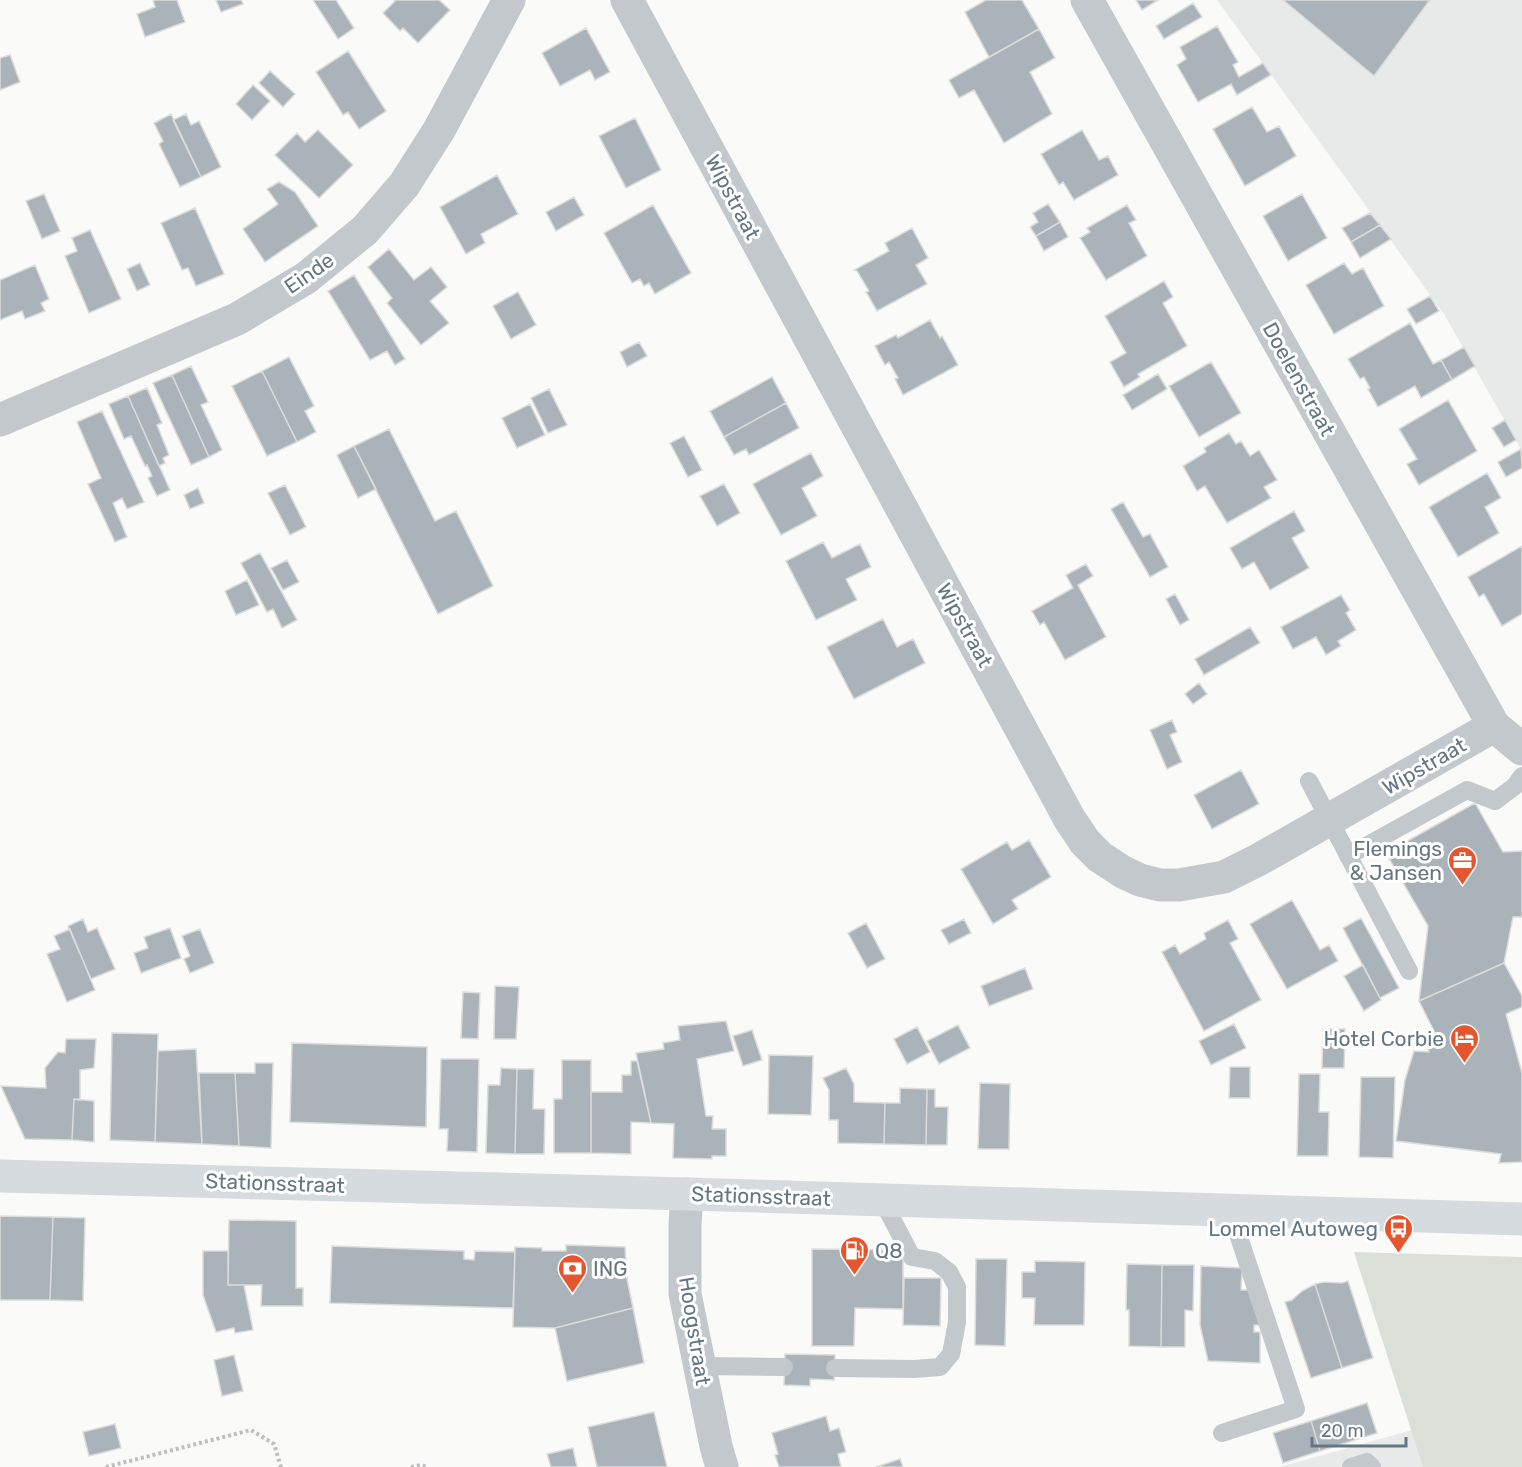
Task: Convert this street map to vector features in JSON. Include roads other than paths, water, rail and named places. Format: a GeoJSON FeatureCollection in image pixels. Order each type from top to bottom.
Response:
{"type":"FeatureCollection","features":[{"type":"Feature","properties":{"kind":"main road","name":"Stationsstraat"},"geometry":{"type":"LineString","coordinates":[[0,1176],[1522,1219]]}},
{"type":"Feature","properties":{"kind":"street","name":"Einde"},"geometry":{"type":"LineString","coordinates":[[0,420],[237,319],[306,278],[365,230],[404,185],[439,130],[509,0]]}},
{"type":"Feature","properties":{"kind":"street","name":"Wipstraat"},"geometry":{"type":"LineString","coordinates":[[627,0],[1069,818],[1085,842],[1100,857],[1140,880],[1160,885],[1179,885],[1224,877],[1494,726]]}},
{"type":"Feature","properties":{"kind":"street","name":"Doelenstraat"},"geometry":{"type":"LineString","coordinates":[[1087,0],[1494,726],[1522,749]]}},
{"type":"Feature","properties":{"kind":"street","name":"Hoogstraat"},"geometry":{"type":"LineString","coordinates":[[687,1194],[685,1294],[722,1467]]}},
{"type":"Feature","properties":{"kind":"lane"},"geometry":{"type":"LineString","coordinates":[[1348,856],[1467,790],[1495,801],[1515,786],[1522,776]]}},
{"type":"Feature","properties":{"kind":"lane"},"geometry":{"type":"LineString","coordinates":[[1309,781],[1409,971]]}},
{"type":"Feature","properties":{"kind":"lane"},"geometry":{"type":"LineString","coordinates":[[835,1368],[940,1367],[951,1354],[957,1322],[957,1287],[949,1272],[934,1261],[912,1257],[882,1200]]}},
{"type":"Feature","properties":{"kind":"lane"},"geometry":{"type":"LineString","coordinates":[[1222,1433],[1296,1409],[1230,1210]]}},
{"type":"Feature","properties":{"kind":"lane"},"geometry":{"type":"LineString","coordinates":[[699,1366],[784,1367]]}},
{"type":"Feature","properties":{"kind":"lane"},"geometry":{"type":"LineString","coordinates":[[1351,1467],[1367,1462],[1372,1467]]}},
{"type":"Feature","properties":{"kind":"place","name":"Flemings & Jansen"},"geometry":{"type":"Point","coordinates":[1463,886]}},
{"type":"Feature","properties":{"kind":"place","name":"Hotel Corbie"},"geometry":{"type":"Point","coordinates":[1465,1064]}},
{"type":"Feature","properties":{"kind":"place","name":"Lommel Autoweg"},"geometry":{"type":"Point","coordinates":[1399,1254]}},
{"type":"Feature","properties":{"kind":"place","name":"Q8"},"geometry":{"type":"Point","coordinates":[854,1276]}},
{"type":"Feature","properties":{"kind":"place","name":"ING"},"geometry":{"type":"Point","coordinates":[572,1294]}}]}
